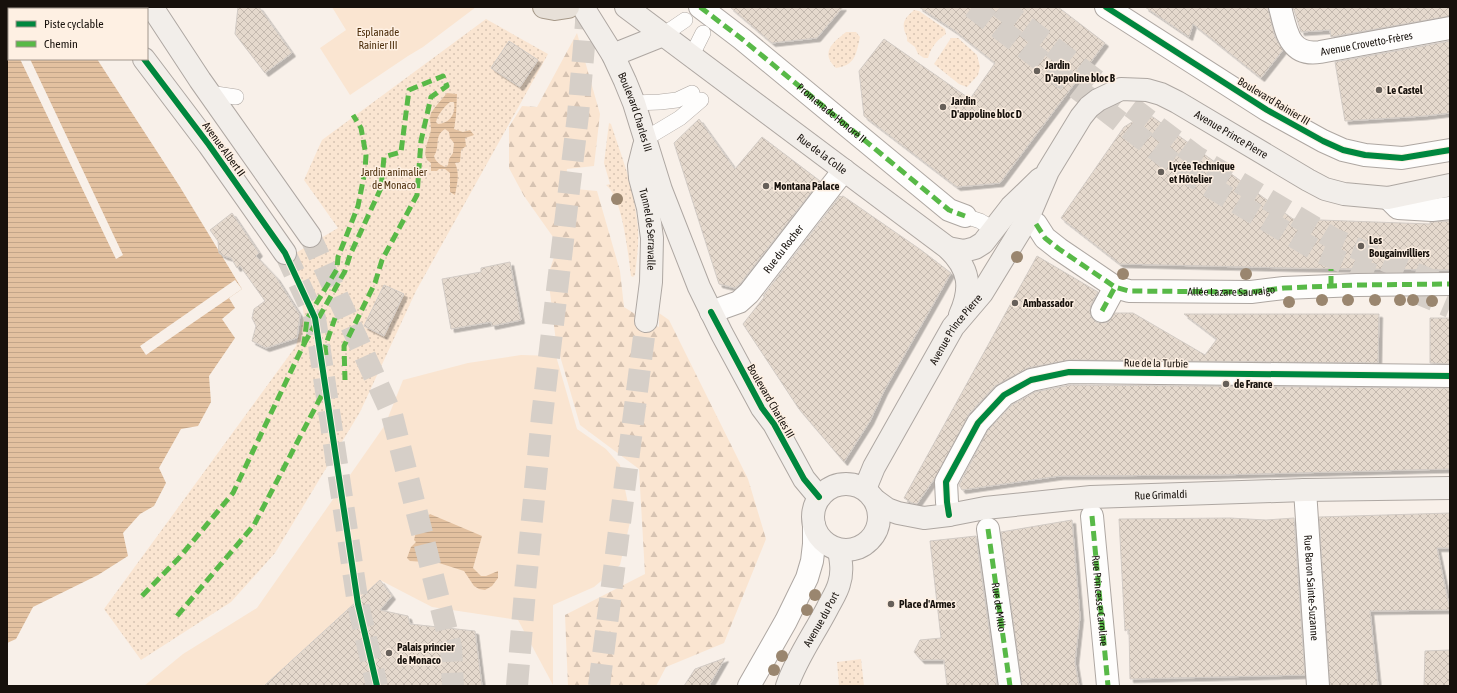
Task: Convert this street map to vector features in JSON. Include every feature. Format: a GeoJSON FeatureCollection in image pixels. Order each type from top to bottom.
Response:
{"type":"FeatureCollection","features":[{"type":"Feature","properties":{"kind":"main road","name":"Avenue Albert II"},"geometry":{"type":"LineString","coordinates":[[152,7],[209,93],[310,236]]}},
{"type":"Feature","properties":{"kind":"main road"},"geometry":{"type":"LineString","coordinates":[[544,7],[555,9],[568,7]]}},
{"type":"Feature","properties":{"kind":"main road","name":"Boulevard Charles III"},"geometry":{"type":"LineString","coordinates":[[583,7],[613,55],[634,103],[661,190],[698,287],[762,408],[774,424],[806,482],[819,497]]}},
{"type":"Feature","properties":{"kind":"main road","name":"Rue de la Colle"},"geometry":{"type":"LineString","coordinates":[[626,7],[948,248],[958,258],[965,270],[968,284],[966,299],[961,313],[953,327]]}},
{"type":"Feature","properties":{"kind":"main road"},"geometry":{"type":"LineString","coordinates":[[613,55],[663,36]]}},
{"type":"Feature","properties":{"kind":"main road","name":"Avenue Albert II"},"geometry":{"type":"LineString","coordinates":[[145,60],[208,145],[285,253]]}},
{"type":"Feature","properties":{"kind":"main road","name":"Avenue Prince Pierre"},"geometry":{"type":"LineString","coordinates":[[870,495],[874,467],[953,327],[982,293],[1028,218],[1048,171],[1081,117],[1089,107],[1109,93],[1120,89],[1132,89],[1147,90],[1161,94],[1325,189],[1344,194],[1388,198],[1450,185]]}},
{"type":"Feature","properties":{"kind":"main road","name":"Tunnel de Serravalle"},"geometry":{"type":"LineString","coordinates":[[645,139],[639,166],[640,178],[648,208],[652,238],[651,282],[646,321]]}},
{"type":"Feature","properties":{"kind":"main road","name":"Avenue Prince Pierre"},"geometry":{"type":"LineString","coordinates":[[948,248],[964,251],[975,248],[983,243],[1012,208],[1048,171]]}},
{"type":"Feature","properties":{"kind":"main road"},"geometry":{"type":"LineString","coordinates":[[842,484],[855,485],[870,495],[880,514],[875,534],[865,544],[853,550],[836,549],[823,541],[816,531],[814,524],[813,510],[819,497],[829,488],[842,484]]}},
{"type":"Feature","properties":{"kind":"main road","name":"Rue Grimaldi"},"geometry":{"type":"LineString","coordinates":[[870,495],[887,509],[898,514],[924,518],[985,508],[1091,497],[1305,490],[1450,488]]}},
{"type":"Feature","properties":{"kind":"main road","name":"Avenue du Port"},"geometry":{"type":"LineString","coordinates":[[788,686],[792,670],[812,637],[839,584],[841,562],[836,549]]}},
{"type":"Feature","properties":{"kind":"street","name":"Boulevard Rainier III"},"geometry":{"type":"LineString","coordinates":[[1108,7],[1267,110],[1323,141],[1343,150],[1365,155],[1402,158],[1450,150]]}},
{"type":"Feature","properties":{"kind":"street","name":"Avenue Crovetto-Frères"},"geometry":{"type":"LineString","coordinates":[[1280,7],[1288,37],[1299,49],[1309,53],[1316,53],[1450,28]]}},
{"type":"Feature","properties":{"kind":"street","name":"Promenade Honoré II"},"geometry":{"type":"LineString","coordinates":[[692,13],[742,39],[949,210],[965,216]]}},
{"type":"Feature","properties":{"kind":"street","name":"Rue du Rocher"},"geometry":{"type":"LineString","coordinates":[[711,312],[739,302],[749,293],[844,170]]}},
{"type":"Feature","properties":{"kind":"street"},"geometry":{"type":"LineString","coordinates":[[1388,198],[1398,208],[1432,210],[1450,208]]}},
{"type":"Feature","properties":{"kind":"street","name":"Allée Lazare Sauvaigo"},"geometry":{"type":"LineString","coordinates":[[1036,224],[1045,238],[1059,249],[1115,287],[1129,291],[1251,292],[1284,288],[1331,277],[1450,284]]}},
{"type":"Feature","properties":{"kind":"street"},"geometry":{"type":"LineString","coordinates":[[1102,311],[1115,287]]}},
{"type":"Feature","properties":{"kind":"street","name":"Rue de la Turbie"},"geometry":{"type":"LineString","coordinates":[[949,515],[946,482],[978,423],[1004,395],[1031,380],[1069,372],[1450,376]]}},
{"type":"Feature","properties":{"kind":"street","name":"Rue Baron Sainte-Suzanne"},"geometry":{"type":"LineString","coordinates":[[1305,490],[1318,686]]}},
{"type":"Feature","properties":{"kind":"street","name":"Rue Princesse Caroline"},"geometry":{"type":"LineString","coordinates":[[1092,516],[1108,686]]}},
{"type":"Feature","properties":{"kind":"street"},"geometry":{"type":"LineString","coordinates":[[749,686],[800,594],[807,578],[812,561],[814,524]]}},
{"type":"Feature","properties":{"kind":"street","name":"Rue de Millo"},"geometry":{"type":"LineString","coordinates":[[988,529],[1010,686]]}},
{"type":"Feature","properties":{"kind":"street"},"geometry":{"type":"LineString","coordinates":[[800,594],[836,549]]}},
{"type":"Feature","properties":{"kind":"lane"},"geometry":{"type":"LineString","coordinates":[[663,36],[692,13]]}},
{"type":"Feature","properties":{"kind":"lane"},"geometry":{"type":"LineString","coordinates":[[691,57],[702,33]]}},
{"type":"Feature","properties":{"kind":"lane"},"geometry":{"type":"LineString","coordinates":[[209,93],[236,97]]}},
{"type":"Feature","properties":{"kind":"lane"},"geometry":{"type":"LineString","coordinates":[[634,103],[660,102],[696,96],[680,118],[645,139]]}},
{"type":"Feature","properties":{"kind":"lane"},"geometry":{"type":"LineString","coordinates":[[965,216],[980,221],[995,230]]}},
{"type":"Feature","properties":{"kind":"green space","name":"Esplanade Rainier III"},"geometry":{"type":"Polygon","coordinates":[[[332,7],[476,7],[423,47],[350,95],[320,48],[346,30],[332,7]]]}},
{"type":"Feature","properties":{"kind":"green space"},"geometry":{"type":"Polygon","coordinates":[[[914,10],[919,11],[945,29],[946,34],[935,44],[928,58],[924,58],[918,54],[915,47],[907,41],[904,23],[906,18],[914,10]]]}},
{"type":"Feature","properties":{"kind":"green space","name":"Jardin animalier de Monaco"},"geometry":{"type":"Polygon","coordinates":[[[486,19],[548,54],[416,291],[360,412],[275,553],[231,602],[141,660],[104,609],[296,346],[304,316],[294,254],[338,228],[304,180],[322,140],[486,19]]]}},
{"type":"Feature","properties":{"kind":"green space"},"geometry":{"type":"Polygon","coordinates":[[[846,32],[856,32],[860,37],[856,53],[854,58],[848,64],[843,67],[836,68],[831,63],[828,53],[832,44],[846,32]]]}},
{"type":"Feature","properties":{"kind":"green space"},"geometry":{"type":"Polygon","coordinates":[[[577,33],[600,114],[594,166],[567,169],[565,188],[597,191],[620,271],[624,307],[646,321],[659,327],[659,313],[669,320],[748,479],[766,539],[724,643],[666,667],[656,686],[568,686],[565,615],[645,574],[639,469],[580,425],[556,342],[548,276],[558,244],[524,196],[509,168],[509,127],[522,106],[537,107],[577,33]]]}},
{"type":"Feature","properties":{"kind":"green space"},"geometry":{"type":"Polygon","coordinates":[[[951,38],[958,38],[977,55],[980,67],[978,75],[967,87],[959,84],[934,64],[951,38]]]}},
{"type":"Feature","properties":{"kind":"green space"},"geometry":{"type":"Polygon","coordinates":[[[609,123],[611,124],[627,171],[633,195],[638,227],[635,275],[633,277],[631,276],[621,214],[612,192],[606,185],[610,184],[604,163],[609,123]]]}},
{"type":"Feature","properties":{"kind":"green space"},"geometry":{"type":"Polygon","coordinates":[[[521,355],[556,356],[577,429],[606,449],[620,465],[631,518],[620,565],[594,587],[553,605],[553,685],[518,620],[432,607],[380,580],[264,686],[144,686],[183,654],[257,608],[385,425],[403,380],[468,363],[521,355]]]}},
{"type":"Feature","properties":{"kind":"green space"},"geometry":{"type":"Polygon","coordinates":[[[861,659],[864,686],[839,686],[837,662],[861,659]]]}},
{"type":"Feature","properties":{"kind":"shaded area"},"geometry":{"type":"Polygon","coordinates":[[[7,7],[63,7],[8,8],[8,60],[98,60],[180,187],[242,289],[229,298],[235,308],[222,319],[235,338],[209,376],[211,402],[198,426],[181,429],[159,468],[166,483],[154,506],[140,514],[123,533],[128,556],[98,575],[33,607],[16,639],[7,643],[7,7]]]}},
{"type":"Feature","properties":{"kind":"shaded area"},"geometry":{"type":"Polygon","coordinates":[[[447,93],[457,94],[454,129],[463,132],[470,130],[474,135],[465,138],[466,146],[461,150],[460,162],[455,163],[458,175],[455,195],[450,192],[450,173],[445,169],[431,171],[431,163],[427,160],[425,152],[431,129],[431,113],[447,93]],[[450,102],[443,108],[438,116],[436,122],[438,124],[449,120],[453,114],[454,102],[450,102]],[[445,129],[439,135],[437,149],[434,156],[438,163],[446,167],[453,153],[454,143],[450,138],[449,132],[445,129]]]}},
{"type":"Feature","properties":{"kind":"shaded area"},"geometry":{"type":"Polygon","coordinates":[[[430,514],[482,536],[473,568],[481,576],[486,576],[498,571],[498,578],[492,586],[485,590],[479,589],[474,586],[464,571],[439,563],[410,561],[407,558],[411,547],[416,542],[414,540],[418,524],[416,522],[416,515],[430,514]]]}},
{"type":"Feature","properties":{"kind":"pier"},"geometry":{"type":"Polygon","coordinates":[[[20,60],[30,60],[123,255],[116,259],[20,60]]]}},
{"type":"Feature","properties":{"kind":"pier"},"geometry":{"type":"Polygon","coordinates":[[[235,280],[242,289],[146,355],[140,346],[235,280]]]}},
{"type":"Feature","properties":{"kind":"building"},"geometry":{"type":"Polygon","coordinates":[[[238,7],[259,7],[292,53],[265,73],[235,34],[238,7]]]}},
{"type":"Feature","properties":{"kind":"building"},"geometry":{"type":"Polygon","coordinates":[[[730,7],[843,7],[817,38],[772,43],[730,7]]]}},
{"type":"Feature","properties":{"kind":"building"},"geometry":{"type":"Polygon","coordinates":[[[919,7],[1058,7],[1105,43],[1000,183],[957,187],[864,116],[859,71],[884,39],[970,99],[995,63],[955,31],[919,7]]]}},
{"type":"Feature","properties":{"kind":"building"},"geometry":{"type":"Polygon","coordinates":[[[1145,7],[1268,7],[1275,37],[1283,50],[1261,78],[1193,24],[1189,37],[1145,7]]]}},
{"type":"Feature","properties":{"kind":"building"},"geometry":{"type":"Polygon","coordinates":[[[1293,7],[1450,7],[1450,16],[1331,37],[1330,30],[1301,32],[1293,7]]]}},
{"type":"Feature","properties":{"kind":"building"},"geometry":{"type":"Polygon","coordinates":[[[509,41],[538,60],[520,87],[491,68],[509,41]]]}},
{"type":"Feature","properties":{"kind":"building","name":"Le Castel"},"geometry":{"type":"Polygon","coordinates":[[[1450,41],[1450,113],[1345,121],[1335,62],[1450,41]]]}},
{"type":"Feature","properties":{"kind":"building","name":"Lycée Technique et Hôtelier"},"geometry":{"type":"Polygon","coordinates":[[[1146,116],[1153,117],[1293,219],[1430,224],[1430,222],[1450,221],[1450,270],[1120,264],[1061,218],[1124,127],[1137,119],[1146,116]]]}},
{"type":"Feature","properties":{"kind":"building"},"geometry":{"type":"Polygon","coordinates":[[[699,119],[735,169],[762,137],[820,181],[740,284],[735,288],[719,284],[674,143],[699,119]]]}},
{"type":"Feature","properties":{"kind":"building"},"geometry":{"type":"Polygon","coordinates":[[[840,196],[843,196],[921,250],[951,273],[884,391],[870,421],[844,462],[799,409],[743,324],[840,196]]]}},
{"type":"Feature","properties":{"kind":"building"},"geometry":{"type":"Polygon","coordinates":[[[232,213],[259,253],[256,256],[276,277],[300,315],[297,338],[266,348],[252,341],[256,326],[252,318],[254,309],[265,301],[240,266],[237,268],[231,258],[219,253],[218,241],[210,230],[232,213]]]}},
{"type":"Feature","properties":{"kind":"building"},"geometry":{"type":"Polygon","coordinates":[[[1037,256],[1098,292],[1091,305],[1090,311],[1091,317],[1096,322],[1108,322],[1115,313],[1133,313],[1205,355],[1217,339],[1184,314],[1379,314],[1378,363],[1069,360],[1028,368],[995,386],[969,414],[935,478],[917,504],[912,503],[904,498],[1037,256]]]}},
{"type":"Feature","properties":{"kind":"building"},"geometry":{"type":"Polygon","coordinates":[[[510,262],[521,320],[492,326],[491,322],[451,329],[442,279],[481,272],[481,268],[510,262]]]}},
{"type":"Feature","properties":{"kind":"building"},"geometry":{"type":"Polygon","coordinates":[[[384,285],[404,294],[384,336],[364,326],[384,285]]]}},
{"type":"Feature","properties":{"kind":"building"},"geometry":{"type":"Polygon","coordinates":[[[1430,318],[1450,318],[1450,364],[1430,363],[1430,318]]]}},
{"type":"Feature","properties":{"kind":"building"},"geometry":{"type":"Polygon","coordinates":[[[1070,385],[1450,388],[1450,469],[1217,475],[1060,476],[962,490],[959,485],[988,430],[1012,405],[1035,392],[1070,385]]]}},
{"type":"Feature","properties":{"kind":"building"},"geometry":{"type":"Polygon","coordinates":[[[1450,513],[1450,548],[1437,548],[1450,610],[1370,611],[1378,686],[1330,686],[1319,517],[1450,513]]]}},
{"type":"Feature","properties":{"kind":"building"},"geometry":{"type":"Polygon","coordinates":[[[1230,518],[1266,520],[1294,518],[1305,675],[1130,679],[1129,629],[1125,631],[1119,519],[1230,518]]]}},
{"type":"Feature","properties":{"kind":"building"},"geometry":{"type":"Polygon","coordinates":[[[1072,520],[1080,617],[1075,662],[1079,686],[1022,686],[1001,532],[1072,520]]]}},
{"type":"Feature","properties":{"kind":"building"},"geometry":{"type":"Polygon","coordinates":[[[976,536],[997,686],[947,686],[944,660],[921,660],[914,652],[920,640],[941,638],[930,541],[976,536]]]}},
{"type":"Feature","properties":{"kind":"building","name":"Palais princier de Monaco"},"geometry":{"type":"Polygon","coordinates":[[[380,580],[392,596],[380,610],[408,616],[410,624],[475,631],[482,686],[264,686],[380,580]]]}},
{"type":"Feature","properties":{"kind":"building"},"geometry":{"type":"Polygon","coordinates":[[[1450,650],[1450,686],[1424,686],[1425,651],[1450,650]]]}},
{"type":"Feature","properties":{"kind":"building"},"geometry":{"type":"Polygon","coordinates":[[[725,658],[709,686],[684,686],[695,669],[725,658]]]}},
{"type":"Feature","properties":{"kind":"tunnel"},"geometry":{"type":"LineString","coordinates":[[517,686],[542,416],[578,115],[586,7]]}},
{"type":"Feature","properties":{"kind":"tunnel"},"geometry":{"type":"LineString","coordinates":[[972,7],[1182,170],[1319,252],[1450,307]]}},
{"type":"Feature","properties":{"kind":"tunnel"},"geometry":{"type":"LineString","coordinates":[[1000,7],[1197,157],[1334,239],[1443,285]]}},
{"type":"Feature","properties":{"kind":"tunnel"},"geometry":{"type":"LineString","coordinates":[[310,236],[392,415],[451,647],[453,686]]}},
{"type":"Feature","properties":{"kind":"tunnel"},"geometry":{"type":"LineString","coordinates":[[285,253],[315,318],[358,604],[377,686]]}},
{"type":"Feature","properties":{"kind":"tunnel"},"geometry":{"type":"LineString","coordinates":[[599,686],[646,321]]}},
{"type":"Feature","properties":{"kind":"marked path"},"geometry":{"type":"LineString","coordinates":[[700,7],[742,39],[949,210],[965,216]]}},
{"type":"Feature","properties":{"kind":"marked path"},"geometry":{"type":"LineString","coordinates":[[304,344],[345,271],[350,255],[381,188],[384,157],[401,152],[409,90],[443,76],[447,86],[431,97],[421,141],[417,195],[382,260],[375,283],[344,346],[345,380]]}},
{"type":"Feature","properties":{"kind":"marked path"},"geometry":{"type":"LineString","coordinates":[[142,596],[179,558],[233,493],[304,344],[307,319],[337,269],[338,257],[358,206],[365,171],[366,155],[361,128],[353,115]]}},
{"type":"Feature","properties":{"kind":"marked path"},"geometry":{"type":"LineString","coordinates":[[1036,224],[1045,238],[1059,249],[1115,287],[1129,291],[1251,292],[1284,288],[1357,285],[1450,284]]}},
{"type":"Feature","properties":{"kind":"marked path"},"geometry":{"type":"LineString","coordinates":[[1331,269],[1331,286]]}},
{"type":"Feature","properties":{"kind":"marked path"},"geometry":{"type":"LineString","coordinates":[[1102,311],[1115,287]]}},
{"type":"Feature","properties":{"kind":"marked path"},"geometry":{"type":"LineString","coordinates":[[326,355],[325,347],[335,318]]}},
{"type":"Feature","properties":{"kind":"marked path"},"geometry":{"type":"LineString","coordinates":[[177,616],[254,525],[325,389]]}},
{"type":"Feature","properties":{"kind":"marked path"},"geometry":{"type":"LineString","coordinates":[[1092,516],[1108,686]]}},
{"type":"Feature","properties":{"kind":"marked path"},"geometry":{"type":"LineString","coordinates":[[988,529],[1010,686]]}},
{"type":"Feature","properties":{"kind":"cycle path"},"geometry":{"type":"LineString","coordinates":[[1106,7],[1267,110],[1323,141],[1343,150],[1365,155],[1402,158],[1450,150]]}},
{"type":"Feature","properties":{"kind":"cycle path"},"geometry":{"type":"LineString","coordinates":[[145,60],[209,145],[285,253],[315,318],[358,604],[377,686]]}},
{"type":"Feature","properties":{"kind":"cycle path"},"geometry":{"type":"LineString","coordinates":[[711,312],[762,408],[774,424],[804,479],[819,497]]}},
{"type":"Feature","properties":{"kind":"cycle path"},"geometry":{"type":"LineString","coordinates":[[949,515],[946,482],[978,423],[1004,395],[1031,380],[1069,372],[1450,376]]}},
{"type":"Feature","properties":{"kind":"place","name":"Jardin D'appoline bloc B"},"geometry":{"type":"Point","coordinates":[1037,71]}},
{"type":"Feature","properties":{"kind":"place","name":"Le Castel"},"geometry":{"type":"Point","coordinates":[1379,90]}},
{"type":"Feature","properties":{"kind":"place","name":"Jardin D'appoline bloc D"},"geometry":{"type":"Point","coordinates":[943,107]}},
{"type":"Feature","properties":{"kind":"place","name":"Lycée Technique et Hôtelier"},"geometry":{"type":"Point","coordinates":[1161,172]}},
{"type":"Feature","properties":{"kind":"place","name":"Montana Palace"},"geometry":{"type":"Point","coordinates":[766,186]}},
{"type":"Feature","properties":{"kind":"place","name":"Les Bougainvilliers"},"geometry":{"type":"Point","coordinates":[1361,246]}},
{"type":"Feature","properties":{"kind":"place","name":"Ambassador"},"geometry":{"type":"Point","coordinates":[1015,303]}},
{"type":"Feature","properties":{"kind":"place","name":"de France"},"geometry":{"type":"Point","coordinates":[1226,384]}},
{"type":"Feature","properties":{"kind":"place","name":"Place d'Armes"},"geometry":{"type":"Point","coordinates":[891,604]}},
{"type":"Feature","properties":{"kind":"place","name":"Palais princier de Monaco"},"geometry":{"type":"Point","coordinates":[389,653]}}]}
